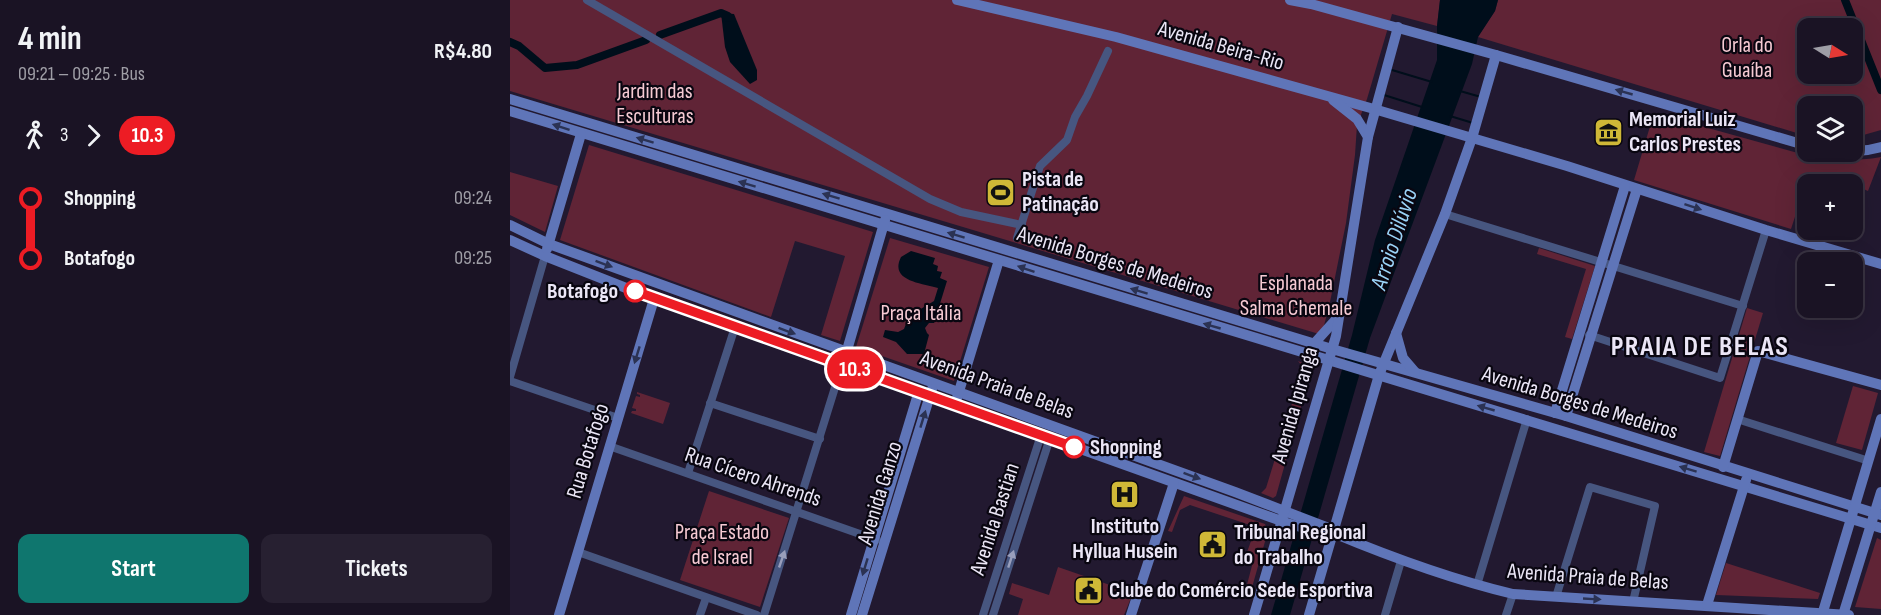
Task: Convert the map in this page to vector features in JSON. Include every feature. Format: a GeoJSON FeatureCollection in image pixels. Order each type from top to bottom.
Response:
{"type":"FeatureCollection","features":[{"type":"Feature","properties":{"kind":"main road","name":"Avenida Beira-Rio"},"geometry":{"type":"LineString","coordinates":[[957,0],[1116,37],[1374,109],[1881,264]]}},
{"type":"Feature","properties":{"kind":"main road"},"geometry":{"type":"LineString","coordinates":[[1290,0],[1398,27],[1797,143]]}},
{"type":"Feature","properties":{"kind":"main road","name":"Avenida Ipiranga"},"geometry":{"type":"LineString","coordinates":[[1254,615],[1276,539],[1287,518],[1337,350],[1339,316],[1368,137],[1398,27]]}},
{"type":"Feature","properties":{"kind":"main road"},"geometry":{"type":"LineString","coordinates":[[1309,615],[1328,531],[1378,362],[1396,333],[1445,214],[1472,138],[1496,55]]}},
{"type":"Feature","properties":{"kind":"main road"},"geometry":{"type":"LineString","coordinates":[[1328,96],[1357,119],[1368,137]]}},
{"type":"Feature","properties":{"kind":"main road","name":"Avenida Borges de Medeiros"},"geometry":{"type":"LineString","coordinates":[[510,99],[887,213],[1016,244],[1316,344],[1561,415],[1878,514]]}},
{"type":"Feature","properties":{"kind":"main road","name":"Avenida Borges de Medeiros"},"geometry":{"type":"LineString","coordinates":[[510,111],[1876,526]]}},
{"type":"Feature","properties":{"kind":"main road"},"geometry":{"type":"LineString","coordinates":[[545,256],[580,134]]}},
{"type":"Feature","properties":{"kind":"main road"},"geometry":{"type":"LineString","coordinates":[[1465,159],[1489,143]]}},
{"type":"Feature","properties":{"kind":"main road"},"geometry":{"type":"LineString","coordinates":[[1863,150],[1881,147]]}},
{"type":"Feature","properties":{"kind":"main road"},"geometry":{"type":"LineString","coordinates":[[1616,240],[1626,186]]}},
{"type":"Feature","properties":{"kind":"main road"},"geometry":{"type":"LineString","coordinates":[[1542,424],[1561,415],[1616,240],[1637,189]]}},
{"type":"Feature","properties":{"kind":"main road"},"geometry":{"type":"LineString","coordinates":[[842,365],[887,213]]}},
{"type":"Feature","properties":{"kind":"main road","name":"Avenida Praia de Belas"},"geometry":{"type":"LineString","coordinates":[[510,225],[549,244],[1235,492],[1287,518]]}},
{"type":"Feature","properties":{"kind":"main road","name":"Avenida Praia de Belas"},"geometry":{"type":"LineString","coordinates":[[510,240],[654,299],[956,404],[1261,514],[1287,518],[1328,531],[1401,561],[1477,585],[1513,594],[1633,602],[1675,609],[1707,606],[1849,615]]}},
{"type":"Feature","properties":{"kind":"main road"},"geometry":{"type":"LineString","coordinates":[[956,404],[999,260]]}},
{"type":"Feature","properties":{"kind":"main road","name":"Rua Botafogo"},"geometry":{"type":"LineString","coordinates":[[559,615],[654,299]]}},
{"type":"Feature","properties":{"kind":"main road"},"geometry":{"type":"LineString","coordinates":[[1304,353],[1316,344],[1339,316]]}},
{"type":"Feature","properties":{"kind":"main road"},"geometry":{"type":"LineString","coordinates":[[1396,333],[1403,358],[1418,374]]}},
{"type":"Feature","properties":{"kind":"main road"},"geometry":{"type":"LineString","coordinates":[[1723,466],[1758,351],[1881,385]]}},
{"type":"Feature","properties":{"kind":"main road","name":"Avenida Ganzo"},"geometry":{"type":"LineString","coordinates":[[851,615],[906,472],[934,382]]}},
{"type":"Feature","properties":{"kind":"main road","name":"Avenida Ganzo"},"geometry":{"type":"LineString","coordinates":[[862,615],[895,469],[919,391]]}},
{"type":"Feature","properties":{"kind":"main road"},"geometry":{"type":"LineString","coordinates":[[1822,614],[1881,419]]}},
{"type":"Feature","properties":{"kind":"main road"},"geometry":{"type":"LineString","coordinates":[[895,469],[906,472]]}},
{"type":"Feature","properties":{"kind":"main road"},"geometry":{"type":"LineString","coordinates":[[1707,606],[1748,474]]}},
{"type":"Feature","properties":{"kind":"main road"},"geometry":{"type":"LineString","coordinates":[[1131,615],[1174,483]]}},
{"type":"Feature","properties":{"kind":"main road"},"geometry":{"type":"LineString","coordinates":[[1844,615],[1876,526],[1881,492]]}},
{"type":"Feature","properties":{"kind":"main road"},"geometry":{"type":"LineString","coordinates":[[1261,514],[1267,520],[1276,539]]}},
{"type":"Feature","properties":{"kind":"street"},"geometry":{"type":"LineString","coordinates":[[587,0],[930,199],[961,212],[1022,225]]}},
{"type":"Feature","properties":{"kind":"street"},"geometry":{"type":"LineString","coordinates":[[1016,244],[1040,166],[1067,140],[1075,117],[1116,37]]}},
{"type":"Feature","properties":{"kind":"street"},"geometry":{"type":"LineString","coordinates":[[1445,214],[1743,306]]}},
{"type":"Feature","properties":{"kind":"street"},"geometry":{"type":"LineString","coordinates":[[1585,334],[1720,378],[1766,230]]}},
{"type":"Feature","properties":{"kind":"street"},"geometry":{"type":"LineString","coordinates":[[510,377],[545,256]]}},
{"type":"Feature","properties":{"kind":"street"},"geometry":{"type":"LineString","coordinates":[[688,473],[735,327]]}},
{"type":"Feature","properties":{"kind":"street"},"geometry":{"type":"LineString","coordinates":[[764,615],[842,365]]}},
{"type":"Feature","properties":{"kind":"street"},"geometry":{"type":"LineString","coordinates":[[510,381],[618,418]]}},
{"type":"Feature","properties":{"kind":"street"},"geometry":{"type":"LineString","coordinates":[[710,403],[820,439]]}},
{"type":"Feature","properties":{"kind":"street"},"geometry":{"type":"LineString","coordinates":[[1477,585],[1527,419]]}},
{"type":"Feature","properties":{"kind":"street"},"geometry":{"type":"LineString","coordinates":[[1737,419],[1869,461]]}},
{"type":"Feature","properties":{"kind":"street","name":"Avenida Bastian"},"geometry":{"type":"LineString","coordinates":[[983,615],[1017,507],[1045,437]]}},
{"type":"Feature","properties":{"kind":"street","name":"Avenida Bastian"},"geometry":{"type":"LineString","coordinates":[[993,615],[1026,510],[1045,437]]}},
{"type":"Feature","properties":{"kind":"street","name":"Rua Cícero Ahrends"},"geometry":{"type":"LineString","coordinates":[[609,446],[879,541]]}},
{"type":"Feature","properties":{"kind":"street"},"geometry":{"type":"LineString","coordinates":[[1556,597],[1590,487],[1655,506],[1633,602]]}},
{"type":"Feature","properties":{"kind":"street"},"geometry":{"type":"LineString","coordinates":[[1017,507],[1026,510]]}},
{"type":"Feature","properties":{"kind":"street"},"geometry":{"type":"LineString","coordinates":[[578,552],[757,615]]}},
{"type":"Feature","properties":{"kind":"street"},"geometry":{"type":"LineString","coordinates":[[1385,615],[1401,561]]}},
{"type":"Feature","properties":{"kind":"street"},"geometry":{"type":"LineString","coordinates":[[990,594],[999,597]]}},
{"type":"Feature","properties":{"kind":"street"},"geometry":{"type":"LineString","coordinates":[[1506,615],[1513,594]]}},
{"type":"Feature","properties":{"kind":"street"},"geometry":{"type":"LineString","coordinates":[[700,615],[706,598]]}},
{"type":"Feature","properties":{"kind":"green space"},"geometry":{"type":"Polygon","coordinates":[[[510,0],[1440,0],[1437,26],[1392,14],[1357,125],[1346,223],[1329,307],[1323,329],[1319,334],[510,91],[510,0]]]}},
{"type":"Feature","properties":{"kind":"green space","name":"Orla do Guaíba"},"geometry":{"type":"Polygon","coordinates":[[[1498,0],[1881,0],[1881,130],[1863,135],[1863,96],[1797,96],[1797,133],[1478,37],[1495,11],[1498,0]]]}},
{"type":"Feature","properties":{"kind":"green space"},"geometry":{"type":"Polygon","coordinates":[[[1654,113],[1797,153],[1797,162],[1863,162],[1863,159],[1881,157],[1868,191],[1863,189],[1863,174],[1797,174],[1797,211],[1791,229],[1634,180],[1654,113]]]}},
{"type":"Feature","properties":{"kind":"green space"},"geometry":{"type":"Polygon","coordinates":[[[589,145],[873,232],[840,341],[821,335],[845,256],[795,241],[771,317],[560,240],[589,145]]]}},
{"type":"Feature","properties":{"kind":"green space"},"geometry":{"type":"Polygon","coordinates":[[[510,172],[558,186],[545,232],[510,215],[510,172]]]}},
{"type":"Feature","properties":{"kind":"green space","name":"Praça Itália"},"geometry":{"type":"Polygon","coordinates":[[[890,238],[989,267],[954,381],[856,347],[890,238]]]}},
{"type":"Feature","properties":{"kind":"green space"},"geometry":{"type":"Polygon","coordinates":[[[1539,248],[1595,266],[1572,339],[1565,337],[1586,269],[1537,254],[1539,248]]]}},
{"type":"Feature","properties":{"kind":"green space"},"geometry":{"type":"Polygon","coordinates":[[[1747,308],[1763,313],[1720,456],[1704,452],[1747,308]]]}},
{"type":"Feature","properties":{"kind":"green space"},"geometry":{"type":"Polygon","coordinates":[[[1298,361],[1312,367],[1276,496],[1273,498],[1261,493],[1266,488],[1302,371],[1302,366],[1298,361]]]}},
{"type":"Feature","properties":{"kind":"green space"},"geometry":{"type":"Polygon","coordinates":[[[1853,386],[1878,393],[1862,450],[1836,443],[1853,386]]]}},
{"type":"Feature","properties":{"kind":"green space"},"geometry":{"type":"Polygon","coordinates":[[[637,392],[670,403],[663,424],[631,413],[636,411],[632,408],[636,396],[640,397],[637,392]]]}},
{"type":"Feature","properties":{"kind":"green space","name":"Praça Estado de Israel"},"geometry":{"type":"Polygon","coordinates":[[[709,491],[789,518],[760,607],[680,580],[709,491]]]}},
{"type":"Feature","properties":{"kind":"green space"},"geometry":{"type":"Polygon","coordinates":[[[1184,496],[1265,524],[1268,531],[1249,598],[1244,596],[1254,558],[1246,555],[1256,527],[1190,505],[1180,510],[1172,532],[1168,531],[1184,496]]]}},
{"type":"Feature","properties":{"kind":"green space"},"geometry":{"type":"Polygon","coordinates":[[[1877,538],[1881,540],[1881,609],[1855,607],[1877,538]]]}},
{"type":"Feature","properties":{"kind":"green space"},"geometry":{"type":"Polygon","coordinates":[[[1726,563],[1820,593],[1818,599],[1716,595],[1726,563]]]}},
{"type":"Feature","properties":{"kind":"green space","name":"Clube do Comércio Sede Esportiva"},"geometry":{"type":"Polygon","coordinates":[[[1058,567],[1133,593],[1124,615],[1018,615],[1023,599],[1009,594],[1012,583],[1049,595],[1058,567]]]}},
{"type":"Feature","properties":{"kind":"water","name":"Arroio Dilúvio"},"geometry":{"type":"Polygon","coordinates":[[[1440,0],[1498,0],[1495,11],[1478,37],[1472,64],[1370,338],[1290,615],[1271,615],[1352,335],[1375,240],[1437,60],[1440,0]]]}},
{"type":"Feature","properties":{"kind":"water"},"geometry":{"type":"Polygon","coordinates":[[[721,13],[734,14],[757,70],[757,80],[750,84],[730,62],[725,47],[721,13]]]}},
{"type":"Feature","properties":{"kind":"water"},"geometry":{"type":"Polygon","coordinates":[[[911,251],[935,258],[933,264],[938,266],[937,271],[942,272],[940,278],[947,281],[934,323],[929,323],[925,328],[929,335],[924,354],[907,354],[896,342],[883,337],[885,330],[898,332],[904,329],[909,316],[934,301],[938,288],[909,280],[899,271],[898,265],[901,257],[911,251]]]}},
{"type":"Feature","properties":{"kind":"waterway"},"geometry":{"type":"LineString","coordinates":[[1845,0],[1881,90]]}},
{"type":"Feature","properties":{"kind":"waterway"},"geometry":{"type":"LineString","coordinates":[[660,35],[721,13],[728,18]]}},
{"type":"Feature","properties":{"kind":"waterway"},"geometry":{"type":"LineString","coordinates":[[510,42],[519,46],[545,68],[577,65],[646,40]]}},
{"type":"Feature","properties":{"kind":"waterway"},"geometry":{"type":"LineString","coordinates":[[1392,70],[1432,82]]}},
{"type":"Feature","properties":{"kind":"waterway"},"geometry":{"type":"LineString","coordinates":[[1460,91],[1481,97]]}},
{"type":"Feature","properties":{"kind":"waterway"},"geometry":{"type":"LineString","coordinates":[[1384,95],[1422,107]]}},
{"type":"Feature","properties":{"kind":"waterway"},"geometry":{"type":"LineString","coordinates":[[1450,116],[1473,123]]}},
{"type":"Feature","properties":{"kind":"bus line","name":"10.3"},"geometry":{"type":"LineString","coordinates":[[635,291],[1074,447]]}},
{"type":"Feature","properties":{"kind":"place","name":"Memorial Luiz Carlos Prestes"},"geometry":{"type":"Point","coordinates":[1608,132]}},
{"type":"Feature","properties":{"kind":"place","name":"Pista de Patinação"},"geometry":{"type":"Point","coordinates":[1001,192]}},
{"type":"Feature","properties":{"kind":"place","name":"Botafogo"},"geometry":{"type":"Point","coordinates":[635,291]}},
{"type":"Feature","properties":{"kind":"place","name":"Shopping"},"geometry":{"type":"Point","coordinates":[1074,447]}},
{"type":"Feature","properties":{"kind":"place","name":"Instituto Hyllua Husein"},"geometry":{"type":"Point","coordinates":[1125,494]}},
{"type":"Feature","properties":{"kind":"place","name":"Tribunal Regional do Trabalho"},"geometry":{"type":"Point","coordinates":[1213,545]}},
{"type":"Feature","properties":{"kind":"place","name":"Clube do Comércio Sede Esportiva"},"geometry":{"type":"Point","coordinates":[1088,590]}},
{"type":"Feature","properties":{"kind":"district","name":"PRAIA DE BELAS"},"geometry":{"type":"Point","coordinates":[1700,346]}},
{"type":"Feature","properties":{"kind":"park label","name":"Jardim das Esculturas"},"geometry":{"type":"Point","coordinates":[655,104]}},
{"type":"Feature","properties":{"kind":"park label","name":"Esplanada Salma Chemale"},"geometry":{"type":"Point","coordinates":[1296,296]}}]}
